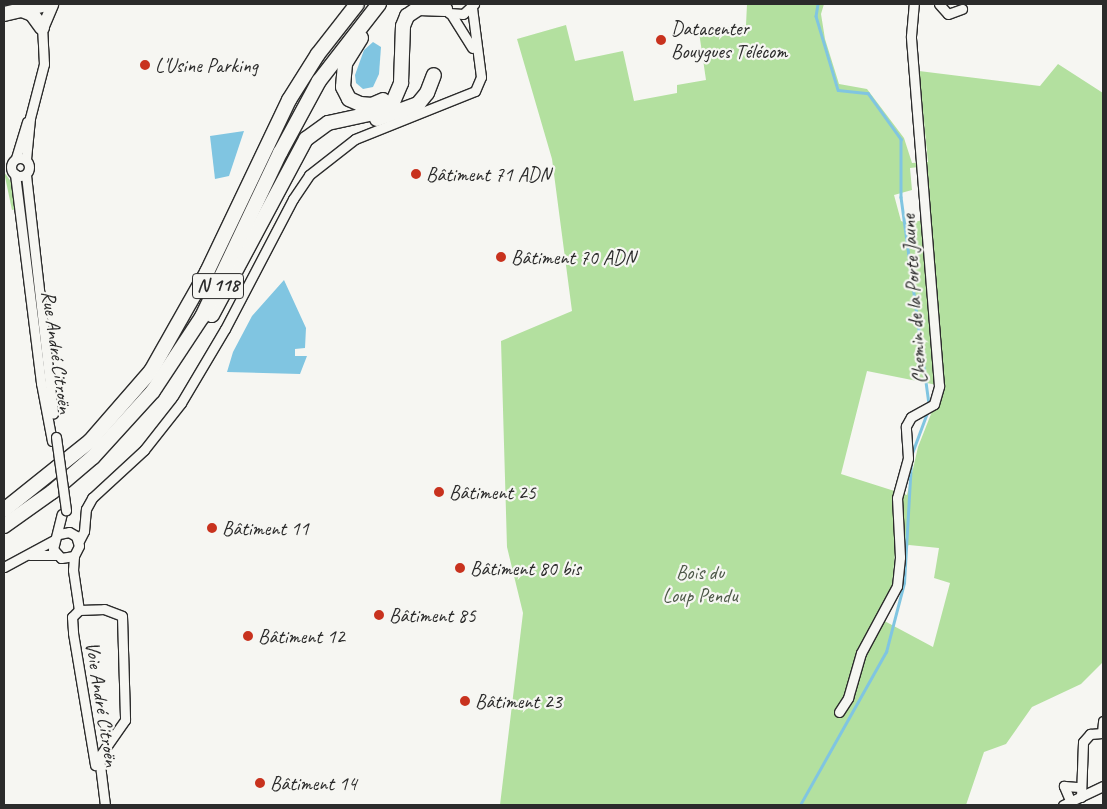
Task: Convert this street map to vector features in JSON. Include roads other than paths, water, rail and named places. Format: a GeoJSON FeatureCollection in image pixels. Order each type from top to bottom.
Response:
{"type":"FeatureCollection","features":[{"type":"Feature","properties":{"kind":"highway"},"geometry":{"type":"LineString","coordinates":[[4,14],[20,7],[47,4]]}},
{"type":"Feature","properties":{"kind":"highway","name":"N 118"},"geometry":{"type":"LineString","coordinates":[[4,510],[65,464],[114,416],[151,371],[184,316],[290,100],[318,54],[357,4]]}},
{"type":"Feature","properties":{"kind":"highway","name":"N 118"},"geometry":{"type":"LineString","coordinates":[[4,526],[52,492],[93,457],[154,391],[202,317],[280,153],[319,81],[379,4]]}},
{"type":"Feature","properties":{"kind":"highway"},"geometry":{"type":"LineString","coordinates":[[388,4],[345,64],[343,87],[349,98],[360,104],[378,103],[391,90],[398,20],[412,4]]}},
{"type":"Feature","properties":{"kind":"highway"},"geometry":{"type":"LineString","coordinates":[[20,7],[32,14],[42,28]]}},
{"type":"Feature","properties":{"kind":"highway"},"geometry":{"type":"LineString","coordinates":[[154,391],[185,356],[223,298],[306,139],[321,126],[381,111],[393,102],[402,83],[403,26],[407,16],[419,8],[446,9]]}},
{"type":"Feature","properties":{"kind":"highway"},"geometry":{"type":"LineString","coordinates":[[296,155],[331,129],[412,108],[428,93],[434,75]]}},
{"type":"Feature","properties":{"kind":"highway"},"geometry":{"type":"LineString","coordinates":[[4,499],[32,483],[86,436],[124,394],[184,316]]}},
{"type":"Feature","properties":{"kind":"main road"},"geometry":{"type":"LineString","coordinates":[[42,28],[52,4]]}},
{"type":"Feature","properties":{"kind":"main road"},"geometry":{"type":"LineString","coordinates":[[4,7],[20,7]]}},
{"type":"Feature","properties":{"kind":"street","name":"Chemin de la Porte Jaune"},"geometry":{"type":"LineString","coordinates":[[839,712],[848,698],[861,652],[897,586],[900,557],[898,498],[908,458],[906,426],[911,417],[928,408],[940,386],[911,36],[914,4]]}},
{"type":"Feature","properties":{"kind":"street"},"geometry":{"type":"LineString","coordinates":[[939,4],[948,14],[962,9]]}},
{"type":"Feature","properties":{"kind":"street"},"geometry":{"type":"LineString","coordinates":[[446,9],[463,14],[473,6]]}},
{"type":"Feature","properties":{"kind":"street"},"geometry":{"type":"LineString","coordinates":[[105,805],[99,757],[125,720],[122,616],[104,609],[79,610],[73,570],[74,556],[86,509],[92,498],[144,450],[181,403],[225,328],[292,199],[309,176],[329,157],[371,131],[469,95],[479,85],[481,77],[476,54],[473,6]]}},
{"type":"Feature","properties":{"kind":"street"},"geometry":{"type":"LineString","coordinates":[[446,9],[476,54]]}},
{"type":"Feature","properties":{"kind":"street"},"geometry":{"type":"LineString","coordinates":[[21,158],[44,64],[42,28]]}},
{"type":"Feature","properties":{"kind":"street","name":"Rue André Citroën"},"geometry":{"type":"LineString","coordinates":[[54,439],[41,383],[15,174],[11,166],[21,158],[30,167],[26,175],[54,439],[64,512],[70,533]]}},
{"type":"Feature","properties":{"kind":"street"},"geometry":{"type":"LineString","coordinates":[[15,174],[26,175]]}},
{"type":"Feature","properties":{"kind":"street","name":"Rue André Citroën"},"geometry":{"type":"LineString","coordinates":[[57,555],[56,537],[64,512]]}},
{"type":"Feature","properties":{"kind":"street"},"geometry":{"type":"LineString","coordinates":[[4,567],[28,555],[56,537],[70,533],[84,522]]}},
{"type":"Feature","properties":{"kind":"street"},"geometry":{"type":"LineString","coordinates":[[70,533],[79,541]]}},
{"type":"Feature","properties":{"kind":"street"},"geometry":{"type":"LineString","coordinates":[[28,555],[57,555],[65,559],[74,556]]}},
{"type":"Feature","properties":{"kind":"street","name":"Voie André Citroën"},"geometry":{"type":"LineString","coordinates":[[79,610],[72,617],[73,633],[100,805]]}},
{"type":"Feature","properties":{"kind":"street"},"geometry":{"type":"LineString","coordinates":[[1081,797],[1080,787],[1085,738],[1090,734],[1103,734],[1103,721]]}},
{"type":"Feature","properties":{"kind":"street"},"geometry":{"type":"LineString","coordinates":[[1080,787],[1064,786],[1068,804],[1103,786]]}},
{"type":"Feature","properties":{"kind":"water"},"geometry":{"type":"Polygon","coordinates":[[[373,42],[381,47],[379,74],[373,87],[363,89],[356,83],[355,75],[364,50],[373,42]]]}},
{"type":"Feature","properties":{"kind":"water"},"geometry":{"type":"Polygon","coordinates":[[[244,131],[229,176],[215,179],[210,136],[244,131]]]}},
{"type":"Feature","properties":{"kind":"water"},"geometry":{"type":"Polygon","coordinates":[[[284,280],[306,328],[305,348],[295,349],[295,356],[307,356],[300,374],[227,372],[233,352],[252,316],[284,280]]]}},
{"type":"Feature","properties":{"kind":"waterway"},"geometry":{"type":"LineString","coordinates":[[818,4],[816,16],[838,90],[868,93],[901,139],[901,197],[929,404]]}},
{"type":"Feature","properties":{"kind":"waterway"},"geometry":{"type":"LineString","coordinates":[[911,456],[928,410]]}},
{"type":"Feature","properties":{"kind":"waterway"},"geometry":{"type":"LineString","coordinates":[[800,805],[886,652],[904,583],[911,462]]}},
{"type":"Feature","properties":{"kind":"place","name":"Datacenter Bouygues Télécom"},"geometry":{"type":"Point","coordinates":[661,40]}},
{"type":"Feature","properties":{"kind":"place","name":"L'Usine Parking"},"geometry":{"type":"Point","coordinates":[145,65]}},
{"type":"Feature","properties":{"kind":"place","name":"Bâtiment 71 ADN"},"geometry":{"type":"Point","coordinates":[416,174]}},
{"type":"Feature","properties":{"kind":"place","name":"Bâtiment 70 ADN"},"geometry":{"type":"Point","coordinates":[501,257]}},
{"type":"Feature","properties":{"kind":"place","name":"Bâtiment 25"},"geometry":{"type":"Point","coordinates":[439,492]}},
{"type":"Feature","properties":{"kind":"place","name":"Bâtiment 11"},"geometry":{"type":"Point","coordinates":[212,528]}},
{"type":"Feature","properties":{"kind":"place","name":"Bâtiment 80 bis"},"geometry":{"type":"Point","coordinates":[460,568]}},
{"type":"Feature","properties":{"kind":"place","name":"Bâtiment 85"},"geometry":{"type":"Point","coordinates":[379,615]}},
{"type":"Feature","properties":{"kind":"place","name":"Bâtiment 12"},"geometry":{"type":"Point","coordinates":[248,636]}},
{"type":"Feature","properties":{"kind":"place","name":"Bâtiment 23"},"geometry":{"type":"Point","coordinates":[465,701]}},
{"type":"Feature","properties":{"kind":"place","name":"Bâtiment 14"},"geometry":{"type":"Point","coordinates":[260,783]}},
{"type":"Feature","properties":{"kind":"park label","name":"Bois du Loup Pendu"},"geometry":{"type":"Point","coordinates":[700,584]}}]}
